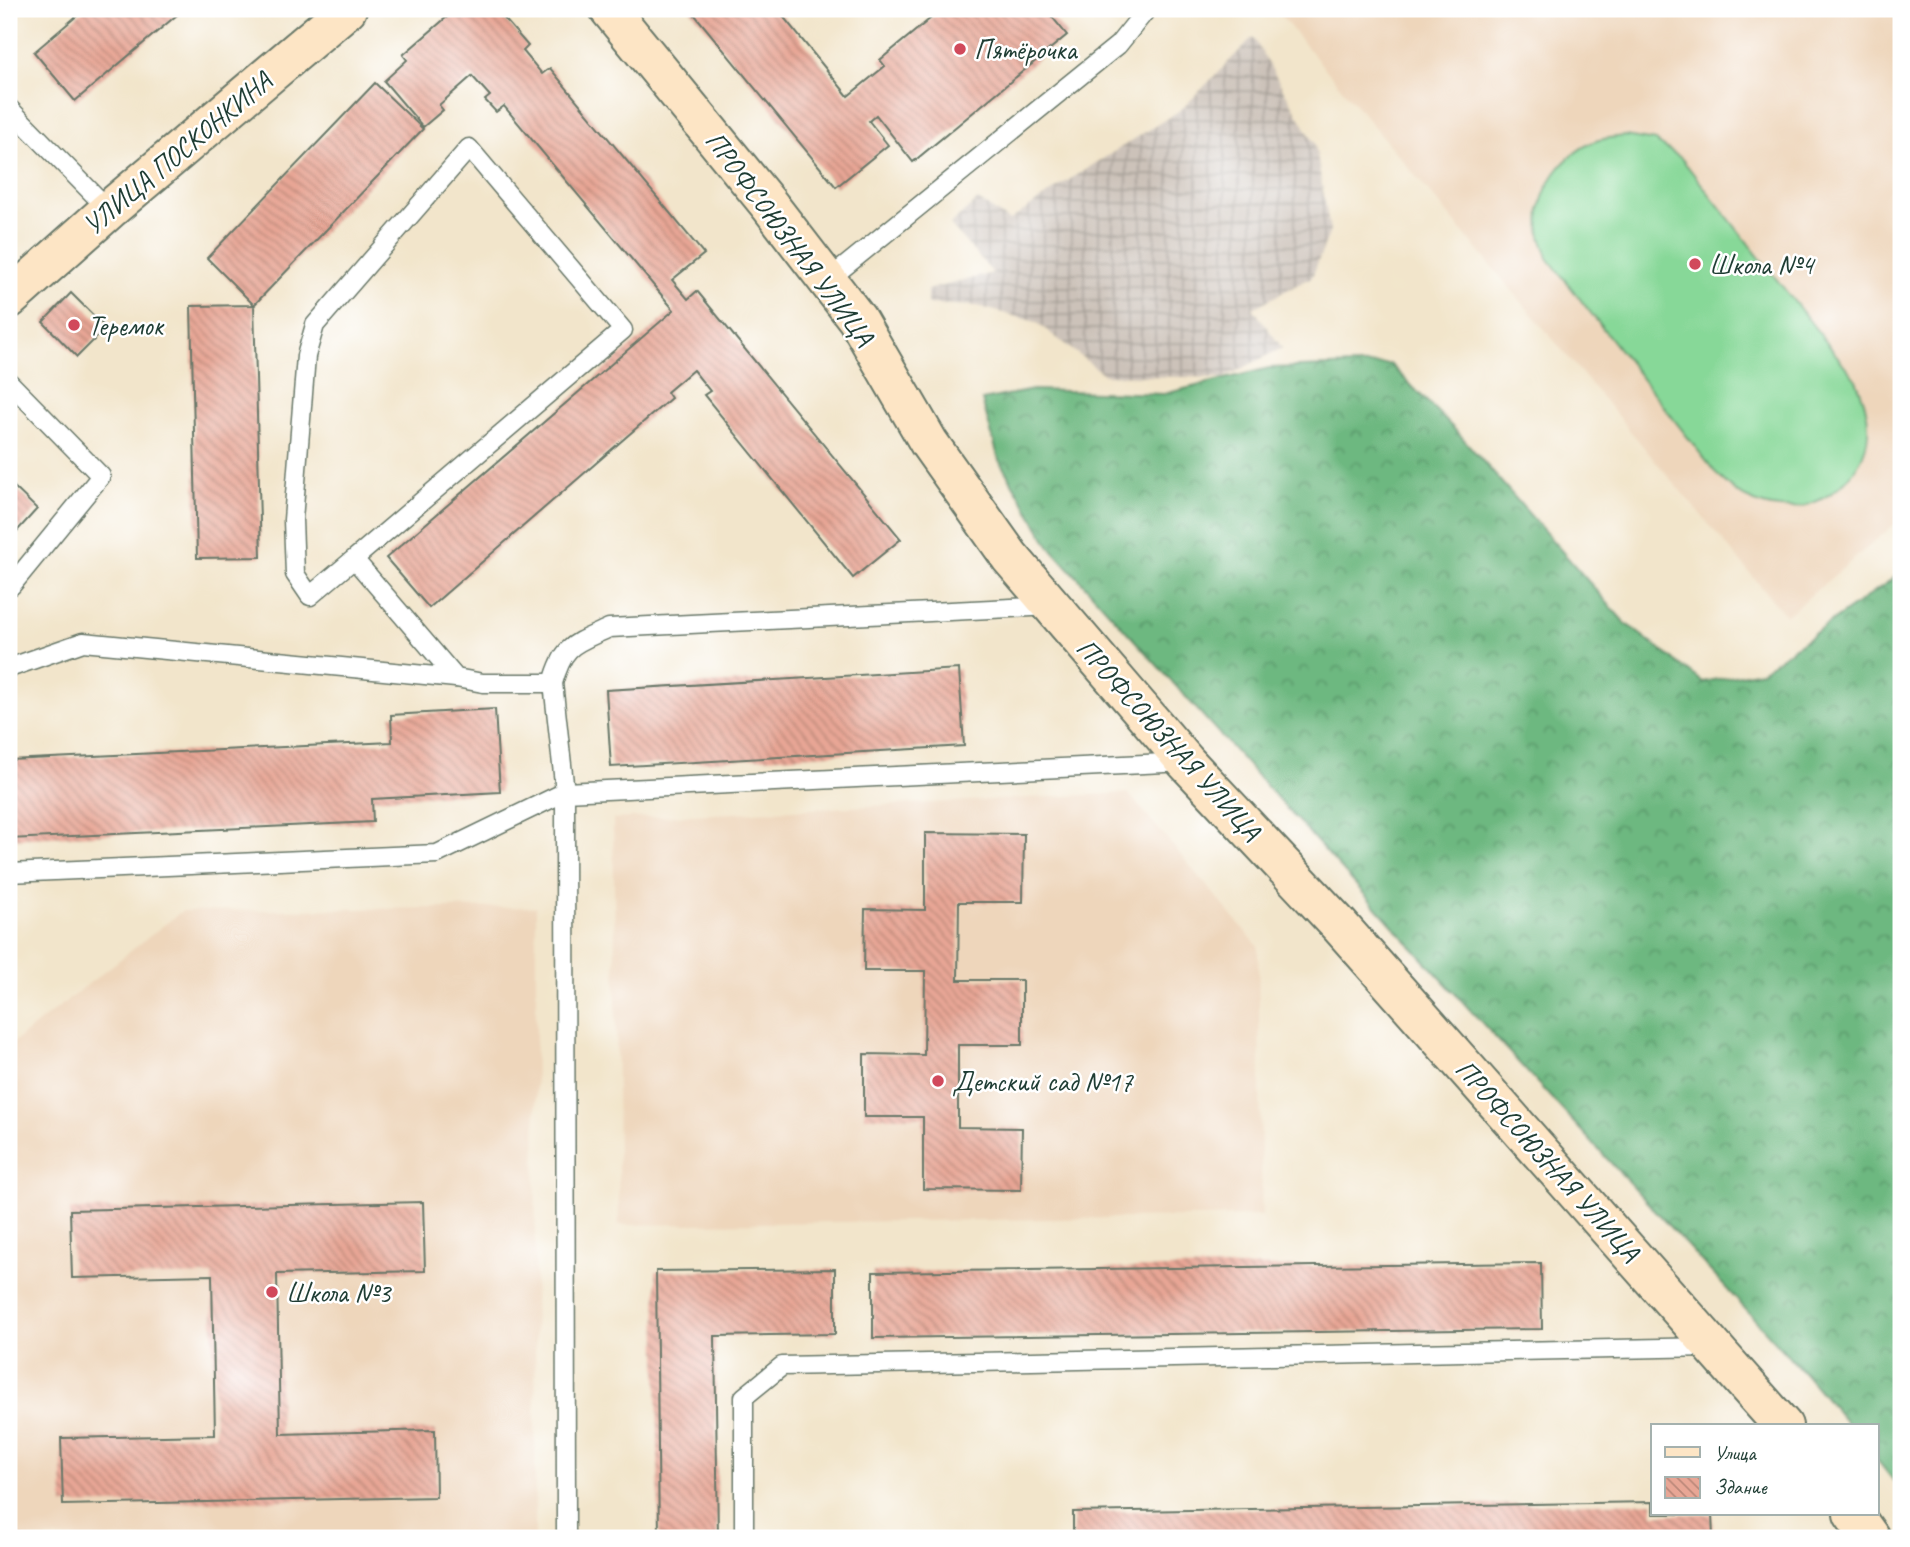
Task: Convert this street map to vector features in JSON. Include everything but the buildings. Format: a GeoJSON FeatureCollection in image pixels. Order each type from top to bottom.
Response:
{"type":"FeatureCollection","features":[{"type":"Feature","properties":{"kind":"street","name":"УЛИЦА ПОСКОНКИНА"},"geometry":{"type":"LineString","coordinates":[[9,299],[109,210],[347,9]]}},
{"type":"Feature","properties":{"kind":"street","name":"ПРОФСОЮЗНАЯ УЛИЦА"},"geometry":{"type":"LineString","coordinates":[[609,9],[857,319],[929,443],[1010,557],[1186,762],[1340,926],[1781,1424]]}},
{"type":"Feature","properties":{"kind":"street"},"geometry":{"type":"LineString","coordinates":[[1854,1516],[1870,1538]]}},
{"type":"Feature","properties":{"kind":"lane"},"geometry":{"type":"LineString","coordinates":[[828,280],[1118,45],[1147,9]]}},
{"type":"Feature","properties":{"kind":"lane"},"geometry":{"type":"LineString","coordinates":[[9,108],[109,210]]}},
{"type":"Feature","properties":{"kind":"lane"},"geometry":{"type":"LineString","coordinates":[[469,148],[623,330],[354,559],[310,596],[295,574],[293,520],[306,355],[315,325],[469,148]]}},
{"type":"Feature","properties":{"kind":"lane"},"geometry":{"type":"LineString","coordinates":[[9,382],[101,476],[11,586]]}},
{"type":"Feature","properties":{"kind":"lane"},"geometry":{"type":"LineString","coordinates":[[354,559],[456,678]]}},
{"type":"Feature","properties":{"kind":"lane"},"geometry":{"type":"LineString","coordinates":[[566,1538],[565,792],[553,683],[558,665],[571,646],[609,628],[1052,606]]}},
{"type":"Feature","properties":{"kind":"lane"},"geometry":{"type":"LineString","coordinates":[[9,668],[83,642],[456,678],[483,683],[553,683]]}},
{"type":"Feature","properties":{"kind":"lane"},"geometry":{"type":"LineString","coordinates":[[9,873],[437,854],[565,792],[1186,762]]}},
{"type":"Feature","properties":{"kind":"lane"},"geometry":{"type":"LineString","coordinates":[[744,1538],[744,1397],[782,1366],[1714,1347]]}},
{"type":"Feature","properties":{"kind":"shaded area","name":"Школа №4"},"geometry":{"type":"Polygon","coordinates":[[[1275,9],[1901,9],[1901,519],[1786,616],[1275,9]]]}},
{"type":"Feature","properties":{"kind":"shaded area"},"geometry":{"type":"Polygon","coordinates":[[[1253,37],[1315,144],[1330,231],[1312,277],[1253,308],[1282,348],[1223,378],[1105,375],[1036,322],[977,306],[927,304],[927,290],[993,273],[950,225],[978,200],[1009,221],[1182,109],[1253,37]]]}},
{"type":"Feature","properties":{"kind":"shaded area","name":"Детский сад №17"},"geometry":{"type":"Polygon","coordinates":[[[1128,793],[1258,946],[1262,1216],[619,1225],[613,819],[1128,793]]]}},
{"type":"Feature","properties":{"kind":"shaded area","name":"Школа №3"},"geometry":{"type":"Polygon","coordinates":[[[536,907],[535,1538],[9,1538],[9,1046],[182,911],[536,907]]]}},
{"type":"Feature","properties":{"kind":"green space"},"geometry":{"type":"Polygon","coordinates":[[[1625,136],[1655,141],[1681,158],[1856,380],[1868,418],[1865,448],[1850,476],[1839,488],[1825,497],[1795,508],[1779,508],[1751,500],[1732,489],[1718,476],[1548,258],[1539,217],[1541,203],[1552,178],[1570,157],[1593,142],[1625,136]]]}},
{"type":"Feature","properties":{"kind":"green space"},"geometry":{"type":"Polygon","coordinates":[[[1390,364],[1459,434],[1624,622],[1703,682],[1761,671],[1901,573],[1901,1490],[1878,1461],[1878,1424],[1847,1424],[1806,1375],[1415,950],[1050,547],[999,460],[982,400],[1033,390],[1164,394],[1269,368],[1390,364]]]}},
{"type":"Feature","properties":{"kind":"place","name":"Пятёрочка"},"geometry":{"type":"Point","coordinates":[960,49]}},
{"type":"Feature","properties":{"kind":"place","name":"Школа №4"},"geometry":{"type":"Point","coordinates":[1695,264]}},
{"type":"Feature","properties":{"kind":"place","name":"Теремок"},"geometry":{"type":"Point","coordinates":[74,325]}},
{"type":"Feature","properties":{"kind":"place","name":"Детский сад №17"},"geometry":{"type":"Point","coordinates":[938,1081]}},
{"type":"Feature","properties":{"kind":"place","name":"Школа №3"},"geometry":{"type":"Point","coordinates":[272,1292]}}]}
